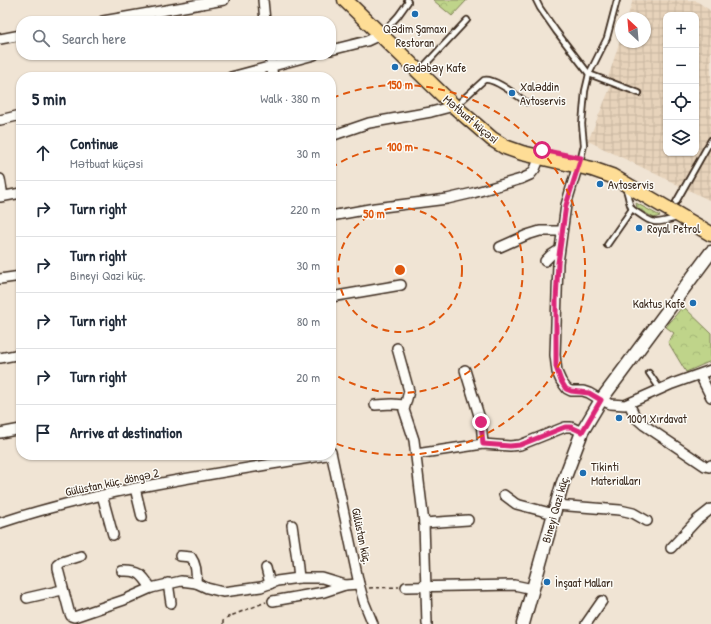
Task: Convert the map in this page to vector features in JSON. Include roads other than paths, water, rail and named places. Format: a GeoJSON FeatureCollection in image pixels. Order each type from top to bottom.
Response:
{"type":"FeatureCollection","features":[{"type":"Feature","properties":{"kind":"main road","name":"Mətbuat küçəsi"},"geometry":{"type":"LineString","coordinates":[[346,0],[383,32],[458,104],[492,140],[506,147],[540,157],[595,161],[617,169],[711,223]]}},
{"type":"Feature","properties":{"kind":"main road","name":"Mətbuat küçəsi"},"geometry":{"type":"LineString","coordinates":[[356,0],[383,32]]}},
{"type":"Feature","properties":{"kind":"main road","name":"Mətbuat küçəsi"},"geometry":{"type":"LineString","coordinates":[[458,104],[497,133],[510,140],[580,161],[622,181],[711,234]]}},
{"type":"Feature","properties":{"kind":"main road","name":"Bineyi Qazi küç."},"geometry":{"type":"LineString","coordinates":[[523,624],[567,467],[582,432],[601,400],[711,252]]}},
{"type":"Feature","properties":{"kind":"street"},"geometry":{"type":"LineString","coordinates":[[132,16],[224,0]]}},
{"type":"Feature","properties":{"kind":"street"},"geometry":{"type":"LineString","coordinates":[[263,0],[265,16]]}},
{"type":"Feature","properties":{"kind":"street"},"geometry":{"type":"LineString","coordinates":[[336,49],[367,41],[383,32]]}},
{"type":"Feature","properties":{"kind":"street"},"geometry":{"type":"LineString","coordinates":[[0,39],[16,36]]}},
{"type":"Feature","properties":{"kind":"street"},"geometry":{"type":"LineString","coordinates":[[270,60],[272,72]]}},
{"type":"Feature","properties":{"kind":"street"},"geometry":{"type":"LineString","coordinates":[[251,72],[296,60]]}},
{"type":"Feature","properties":{"kind":"street"},"geometry":{"type":"LineString","coordinates":[[336,134],[368,123],[394,119],[458,104]]}},
{"type":"Feature","properties":{"kind":"street"},"geometry":{"type":"LineString","coordinates":[[0,120],[16,116]]}},
{"type":"Feature","properties":{"kind":"street"},"geometry":{"type":"LineString","coordinates":[[336,215],[375,208],[447,199],[473,193],[530,175],[540,157]]}},
{"type":"Feature","properties":{"kind":"street"},"geometry":{"type":"LineString","coordinates":[[580,161],[566,205],[559,250],[555,355],[557,372],[566,389],[589,393],[610,404],[629,404],[660,389],[711,370]]}},
{"type":"Feature","properties":{"kind":"street"},"geometry":{"type":"LineString","coordinates":[[0,179],[2,197],[16,194]]}},
{"type":"Feature","properties":{"kind":"street"},"geometry":{"type":"LineString","coordinates":[[500,247],[540,231],[562,231]]}},
{"type":"Feature","properties":{"kind":"street"},"geometry":{"type":"LineString","coordinates":[[545,261],[559,250]]}},
{"type":"Feature","properties":{"kind":"street"},"geometry":{"type":"LineString","coordinates":[[0,279],[16,277]]}},
{"type":"Feature","properties":{"kind":"street"},"geometry":{"type":"LineString","coordinates":[[336,296],[402,286]]}},
{"type":"Feature","properties":{"kind":"street"},"geometry":{"type":"LineString","coordinates":[[397,348],[409,391],[405,404],[406,416],[414,440],[424,523],[427,624]]}},
{"type":"Feature","properties":{"kind":"street"},"geometry":{"type":"LineString","coordinates":[[0,358],[16,355]]}},
{"type":"Feature","properties":{"kind":"street"},"geometry":{"type":"LineString","coordinates":[[465,370],[481,422],[483,444]]}},
{"type":"Feature","properties":{"kind":"street"},"geometry":{"type":"LineString","coordinates":[[700,375],[711,397]]}},
{"type":"Feature","properties":{"kind":"street"},"geometry":{"type":"LineString","coordinates":[[375,405],[405,404]]}},
{"type":"Feature","properties":{"kind":"street"},"geometry":{"type":"LineString","coordinates":[[629,404],[636,418],[644,424],[705,466],[709,467],[711,465]]}},
{"type":"Feature","properties":{"kind":"street"},"geometry":{"type":"LineString","coordinates":[[416,454],[483,444],[510,446],[520,445],[565,427],[571,427],[582,432]]}},
{"type":"Feature","properties":{"kind":"street"},"geometry":{"type":"LineString","coordinates":[[0,433],[16,430]]}},
{"type":"Feature","properties":{"kind":"street","name":"Gülüstan küç. döngə 2"},"geometry":{"type":"LineString","coordinates":[[0,523],[28,514],[134,488],[295,460]]}},
{"type":"Feature","properties":{"kind":"street","name":"Gülüstan küç."},"geometry":{"type":"LineString","coordinates":[[331,460],[360,586],[373,624]]}},
{"type":"Feature","properties":{"kind":"street"},"geometry":{"type":"LineString","coordinates":[[134,488],[142,517]]}},
{"type":"Feature","properties":{"kind":"street"},"geometry":{"type":"LineString","coordinates":[[102,495],[113,535]]}},
{"type":"Feature","properties":{"kind":"street"},"geometry":{"type":"LineString","coordinates":[[504,495],[516,504],[555,510],[620,510],[633,513],[647,521]]}},
{"type":"Feature","properties":{"kind":"street"},"geometry":{"type":"LineString","coordinates":[[671,548],[697,520],[711,509]]}},
{"type":"Feature","properties":{"kind":"street"},"geometry":{"type":"LineString","coordinates":[[424,523],[468,520]]}},
{"type":"Feature","properties":{"kind":"street"},"geometry":{"type":"LineString","coordinates":[[292,525],[299,578]]}},
{"type":"Feature","properties":{"kind":"street"},"geometry":{"type":"LineString","coordinates":[[81,556],[62,562],[58,565],[62,590],[71,616],[74,617],[124,600],[151,588],[180,581],[196,583],[207,588],[223,592],[252,589],[286,579],[299,578],[322,578],[345,585],[360,586]]}},
{"type":"Feature","properties":{"kind":"street"},"geometry":{"type":"LineString","coordinates":[[180,556],[192,557],[197,576],[196,583]]}},
{"type":"Feature","properties":{"kind":"street"},"geometry":{"type":"LineString","coordinates":[[266,568],[270,584]]}},
{"type":"Feature","properties":{"kind":"street"},"geometry":{"type":"LineString","coordinates":[[122,571],[134,570],[148,582],[151,588]]}},
{"type":"Feature","properties":{"kind":"street"},"geometry":{"type":"LineString","coordinates":[[168,583],[171,603]]}},
{"type":"Feature","properties":{"kind":"street"},"geometry":{"type":"LineString","coordinates":[[273,601],[324,592],[345,585]]}},
{"type":"Feature","properties":{"kind":"street"},"geometry":{"type":"LineString","coordinates":[[406,587],[514,585],[534,589]]}},
{"type":"Feature","properties":{"kind":"street"},"geometry":{"type":"LineString","coordinates":[[27,598],[62,590]]}},
{"type":"Feature","properties":{"kind":"street"},"geometry":{"type":"LineString","coordinates":[[586,624],[602,601]]}},
{"type":"Feature","properties":{"kind":"lane"},"geometry":{"type":"LineString","coordinates":[[383,32],[398,16],[408,0]]}},
{"type":"Feature","properties":{"kind":"lane"},"geometry":{"type":"LineString","coordinates":[[536,0],[564,42],[589,74],[639,93]]}},
{"type":"Feature","properties":{"kind":"lane"},"geometry":{"type":"LineString","coordinates":[[580,161],[584,145],[582,124],[585,91],[589,74],[607,38],[617,0]]}},
{"type":"Feature","properties":{"kind":"lane"},"geometry":{"type":"LineString","coordinates":[[421,69],[467,20]]}},
{"type":"Feature","properties":{"kind":"lane"},"geometry":{"type":"LineString","coordinates":[[458,104],[484,80],[488,79],[494,81],[526,102]]}},
{"type":"Feature","properties":{"kind":"lane"},"geometry":{"type":"LineString","coordinates":[[676,202],[711,140]]}},
{"type":"Feature","properties":{"kind":"lane"},"geometry":{"type":"LineString","coordinates":[[622,181],[632,209],[652,223],[658,223],[682,216]]}},
{"type":"Feature","properties":{"kind":"lane"},"geometry":{"type":"LineString","coordinates":[[607,245],[632,209]]}},
{"type":"Feature","properties":{"kind":"lane"},"geometry":{"type":"LineString","coordinates":[[649,373],[660,389]]}},
{"type":"Feature","properties":{"kind":"place","name":"Qədim Şamaxı Restoran"},"geometry":{"type":"Point","coordinates":[415,14]}},
{"type":"Feature","properties":{"kind":"place","name":"Gədəbəy Kafe"},"geometry":{"type":"Point","coordinates":[395,67]}},
{"type":"Feature","properties":{"kind":"place","name":"Xaləddin Avtoservis"},"geometry":{"type":"Point","coordinates":[512,93]}},
{"type":"Feature","properties":{"kind":"place","name":"Avtoservis"},"geometry":{"type":"Point","coordinates":[600,184]}},
{"type":"Feature","properties":{"kind":"place","name":"Royal Petrol"},"geometry":{"type":"Point","coordinates":[639,228]}},
{"type":"Feature","properties":{"kind":"place","name":"Kaktus Kafe"},"geometry":{"type":"Point","coordinates":[693,303]}},
{"type":"Feature","properties":{"kind":"place","name":"1001 Xırdavat"},"geometry":{"type":"Point","coordinates":[619,418]}},
{"type":"Feature","properties":{"kind":"place","name":"Tikinti Materialları"},"geometry":{"type":"Point","coordinates":[583,473]}},
{"type":"Feature","properties":{"kind":"place","name":"İnşaat Malları"},"geometry":{"type":"Point","coordinates":[547,582]}}]}
